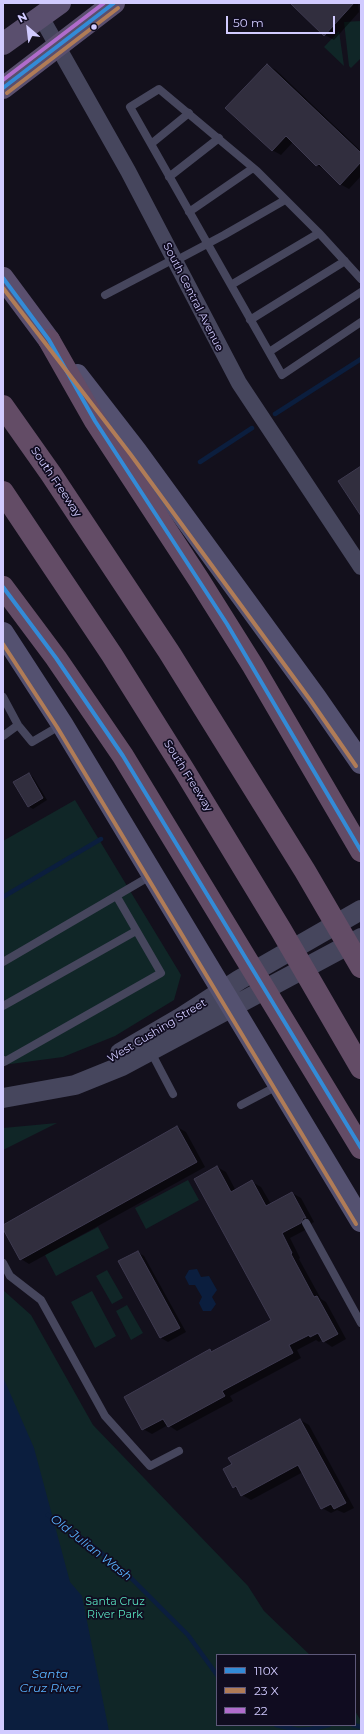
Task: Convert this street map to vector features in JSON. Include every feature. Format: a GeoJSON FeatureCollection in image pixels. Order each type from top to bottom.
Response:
{"type":"FeatureCollection","features":[{"type":"Feature","properties":{"kind":"highway"},"geometry":{"type":"LineString","coordinates":[[49,340],[95,421],[195,573],[253,666],[359,847]]}},
{"type":"Feature","properties":{"kind":"highway","name":"South Freeway"},"geometry":{"type":"LineString","coordinates":[[3,406],[59,486],[169,652],[305,871],[361,966]]}},
{"type":"Feature","properties":{"kind":"highway","name":"South Freeway"},"geometry":{"type":"LineString","coordinates":[[3,492],[112,655],[261,896],[361,1068]]}},
{"type":"Feature","properties":{"kind":"highway"},"geometry":{"type":"LineString","coordinates":[[3,587],[56,658],[123,756],[361,1148]]}},
{"type":"Feature","properties":{"kind":"main road"},"geometry":{"type":"LineString","coordinates":[[3,44],[60,3]]}},
{"type":"Feature","properties":{"kind":"main road"},"geometry":{"type":"LineString","coordinates":[[3,88],[104,6]]}},
{"type":"Feature","properties":{"kind":"main road"},"geometry":{"type":"LineString","coordinates":[[3,278],[136,452],[316,698],[361,763]]}},
{"type":"Feature","properties":{"kind":"main road"},"geometry":{"type":"LineString","coordinates":[[3,633],[62,724],[280,1084],[361,1221]]}},
{"type":"Feature","properties":{"kind":"street","name":"South Central Avenue"},"geometry":{"type":"LineString","coordinates":[[41,17],[118,154],[239,383],[361,567]]}},
{"type":"Feature","properties":{"kind":"street","name":"West Cushing Street"},"geometry":{"type":"LineString","coordinates":[[3,1098],[31,1094],[82,1082],[122,1066],[151,1052],[361,910]]}},
{"type":"Feature","properties":{"kind":"street","name":"West Cushing Street"},"geometry":{"type":"LineString","coordinates":[[31,1094],[104,1062],[172,1023],[361,938]]}},
{"type":"Feature","properties":{"kind":"lane"},"geometry":{"type":"LineString","coordinates":[[361,279],[319,233],[252,168],[219,138],[159,89],[130,107],[282,375],[361,322]]}},
{"type":"Feature","properties":{"kind":"lane"},"geometry":{"type":"LineString","coordinates":[[151,144],[189,113]]}},
{"type":"Feature","properties":{"kind":"lane"},"geometry":{"type":"LineString","coordinates":[[169,177],[219,138]]}},
{"type":"Feature","properties":{"kind":"lane"},"geometry":{"type":"LineString","coordinates":[[189,212],[252,168]]}},
{"type":"Feature","properties":{"kind":"lane"},"geometry":{"type":"LineString","coordinates":[[105,295],[207,244],[285,200]]}},
{"type":"Feature","properties":{"kind":"lane"},"geometry":{"type":"LineString","coordinates":[[231,285],[319,233]]}},
{"type":"Feature","properties":{"kind":"lane"},"geometry":{"type":"LineString","coordinates":[[250,320],[345,261]]}},
{"type":"Feature","properties":{"kind":"lane"},"geometry":{"type":"LineString","coordinates":[[269,352],[361,292]]}},
{"type":"Feature","properties":{"kind":"lane"},"geometry":{"type":"LineString","coordinates":[[3,697],[18,725],[32,742],[62,724]]}},
{"type":"Feature","properties":{"kind":"lane"},"geometry":{"type":"LineString","coordinates":[[3,736],[18,725]]}},
{"type":"Feature","properties":{"kind":"lane"},"geometry":{"type":"LineString","coordinates":[[3,962],[153,875]]}},
{"type":"Feature","properties":{"kind":"lane"},"geometry":{"type":"LineString","coordinates":[[3,1060],[4,1062],[161,973],[117,897]]}},
{"type":"Feature","properties":{"kind":"lane"},"geometry":{"type":"LineString","coordinates":[[3,1006],[136,931]]}},
{"type":"Feature","properties":{"kind":"lane"},"geometry":{"type":"LineString","coordinates":[[151,1052],[173,1094]]}},
{"type":"Feature","properties":{"kind":"lane"},"geometry":{"type":"LineString","coordinates":[[241,1105],[280,1084]]}},
{"type":"Feature","properties":{"kind":"lane"},"geometry":{"type":"LineString","coordinates":[[306,1223],[361,1323]]}},
{"type":"Feature","properties":{"kind":"lane"},"geometry":{"type":"LineString","coordinates":[[3,1263],[10,1276],[41,1300],[105,1416],[150,1466],[180,1451]]}},
{"type":"Feature","properties":{"kind":"green space"},"geometry":{"type":"Polygon","coordinates":[[[361,21],[361,58],[351,68],[349,66],[344,22],[361,21]]]}},
{"type":"Feature","properties":{"kind":"green space"},"geometry":{"type":"Polygon","coordinates":[[[339,31],[344,66],[324,47],[339,31]]]}},
{"type":"Feature","properties":{"kind":"green space"},"geometry":{"type":"Polygon","coordinates":[[[75,800],[181,975],[174,1000],[115,1036],[63,1057],[3,1065],[3,841],[75,800]]]}},
{"type":"Feature","properties":{"kind":"green space"},"geometry":{"type":"Polygon","coordinates":[[[57,1123],[3,1150],[3,1128],[57,1123]]]}},
{"type":"Feature","properties":{"kind":"green space"},"geometry":{"type":"Polygon","coordinates":[[[188,1180],[199,1200],[146,1229],[135,1208],[188,1180]]]}},
{"type":"Feature","properties":{"kind":"green space"},"geometry":{"type":"Polygon","coordinates":[[[98,1227],[109,1248],[56,1276],[45,1255],[98,1227]]]}},
{"type":"Feature","properties":{"kind":"green space"},"geometry":{"type":"Polygon","coordinates":[[[107,1270],[123,1298],[112,1304],[96,1276],[107,1270]]]}},
{"type":"Feature","properties":{"kind":"green space","name":"Santa Cruz River Park"},"geometry":{"type":"Polygon","coordinates":[[[3,1290],[31,1315],[93,1425],[248,1586],[264,1611],[309,1654],[216,1654],[216,1726],[356,1726],[356,1713],[361,1721],[361,1731],[3,1731],[3,1290]]]}},
{"type":"Feature","properties":{"kind":"green space"},"geometry":{"type":"Polygon","coordinates":[[[92,1291],[116,1336],[95,1348],[71,1302],[92,1291]]]}},
{"type":"Feature","properties":{"kind":"green space"},"geometry":{"type":"Polygon","coordinates":[[[127,1305],[143,1333],[131,1340],[116,1311],[127,1305]]]}},
{"type":"Feature","properties":{"kind":"water"},"geometry":{"type":"Polygon","coordinates":[[[197,1269],[201,1277],[209,1276],[217,1290],[212,1297],[216,1304],[211,1311],[203,1311],[199,1303],[202,1297],[195,1285],[189,1285],[185,1277],[189,1270],[197,1269]]]}},
{"type":"Feature","properties":{"kind":"water","name":"Santa Cruz River"},"geometry":{"type":"Polygon","coordinates":[[[3,1377],[34,1448],[70,1582],[82,1596],[109,1731],[3,1731],[3,1377]]]}},
{"type":"Feature","properties":{"kind":"building"},"geometry":{"type":"Polygon","coordinates":[[[290,3],[354,3],[324,36],[290,3]]]}},
{"type":"Feature","properties":{"kind":"building"},"geometry":{"type":"Polygon","coordinates":[[[267,64],[361,153],[361,162],[340,185],[319,164],[316,166],[286,136],[272,151],[225,108],[267,64]]]}},
{"type":"Feature","properties":{"kind":"building"},"geometry":{"type":"Polygon","coordinates":[[[361,466],[361,516],[338,481],[361,466]]]}},
{"type":"Feature","properties":{"kind":"building"},"geometry":{"type":"Polygon","coordinates":[[[29,773],[43,798],[28,807],[13,782],[29,773]]]}},
{"type":"Feature","properties":{"kind":"building"},"geometry":{"type":"Polygon","coordinates":[[[177,1126],[197,1162],[20,1260],[3,1229],[3,1225],[177,1126]]]}},
{"type":"Feature","properties":{"kind":"building"},"geometry":{"type":"Polygon","coordinates":[[[217,1166],[231,1192],[252,1180],[266,1206],[292,1192],[306,1218],[303,1218],[301,1223],[282,1233],[292,1253],[291,1254],[314,1297],[317,1296],[338,1334],[323,1342],[318,1333],[310,1337],[309,1335],[289,1345],[293,1353],[222,1391],[225,1396],[168,1427],[163,1419],[142,1430],[124,1397],[210,1349],[211,1352],[271,1320],[194,1179],[217,1166]]]}},
{"type":"Feature","properties":{"kind":"building"},"geometry":{"type":"Polygon","coordinates":[[[138,1251],[180,1328],[160,1338],[118,1261],[138,1251]]]}},
{"type":"Feature","properties":{"kind":"building"},"geometry":{"type":"Polygon","coordinates":[[[300,1419],[346,1503],[334,1509],[331,1504],[321,1509],[298,1465],[241,1496],[236,1486],[233,1488],[223,1469],[232,1464],[228,1458],[300,1419]]]}},
{"type":"Feature","properties":{"kind":"waterway"},"geometry":{"type":"LineString","coordinates":[[275,414],[361,359]]}},
{"type":"Feature","properties":{"kind":"waterway"},"geometry":{"type":"LineString","coordinates":[[200,462],[252,428]]}},
{"type":"Feature","properties":{"kind":"waterway"},"geometry":{"type":"LineString","coordinates":[[3,897],[101,839]]}},
{"type":"Feature","properties":{"kind":"waterway","name":"Old Julian Wash"},"geometry":{"type":"LineString","coordinates":[[48,1515],[89,1543],[130,1577],[188,1635],[216,1674]]}},
{"type":"Feature","properties":{"kind":"waterway","name":"Old Julian Wash"},"geometry":{"type":"LineString","coordinates":[[280,1726],[298,1730],[311,1729],[311,1731]]}},
{"type":"Feature","properties":{"kind":"waterway"},"geometry":{"type":"LineString","coordinates":[[311,1729],[324,1726]]}},
{"type":"Feature","properties":{"kind":"waterway"},"geometry":{"type":"LineString","coordinates":[[356,1726],[361,1727]]}},
{"type":"Feature","properties":{"kind":"transit line","name":"22"},"geometry":{"type":"LineString","coordinates":[[3,80],[104,3]]}},
{"type":"Feature","properties":{"kind":"transit line","name":"110X"},"geometry":{"type":"LineString","coordinates":[[3,88],[114,3]]}},
{"type":"Feature","properties":{"kind":"transit line"},"geometry":{"type":"LineString","coordinates":[[7,93],[118,8]]}},
{"type":"Feature","properties":{"kind":"transit line","name":"110X"},"geometry":{"type":"LineString","coordinates":[[3,278],[49,340],[95,421],[227,624],[361,851]]}},
{"type":"Feature","properties":{"kind":"transit line"},"geometry":{"type":"LineString","coordinates":[[3,288],[131,455],[311,701],[356,766]]}},
{"type":"Feature","properties":{"kind":"transit line","name":"110X"},"geometry":{"type":"LineString","coordinates":[[3,587],[56,658],[123,756],[361,1148]]}},
{"type":"Feature","properties":{"kind":"transit line"},"geometry":{"type":"LineString","coordinates":[[3,644],[57,727],[356,1224]]}}]}
